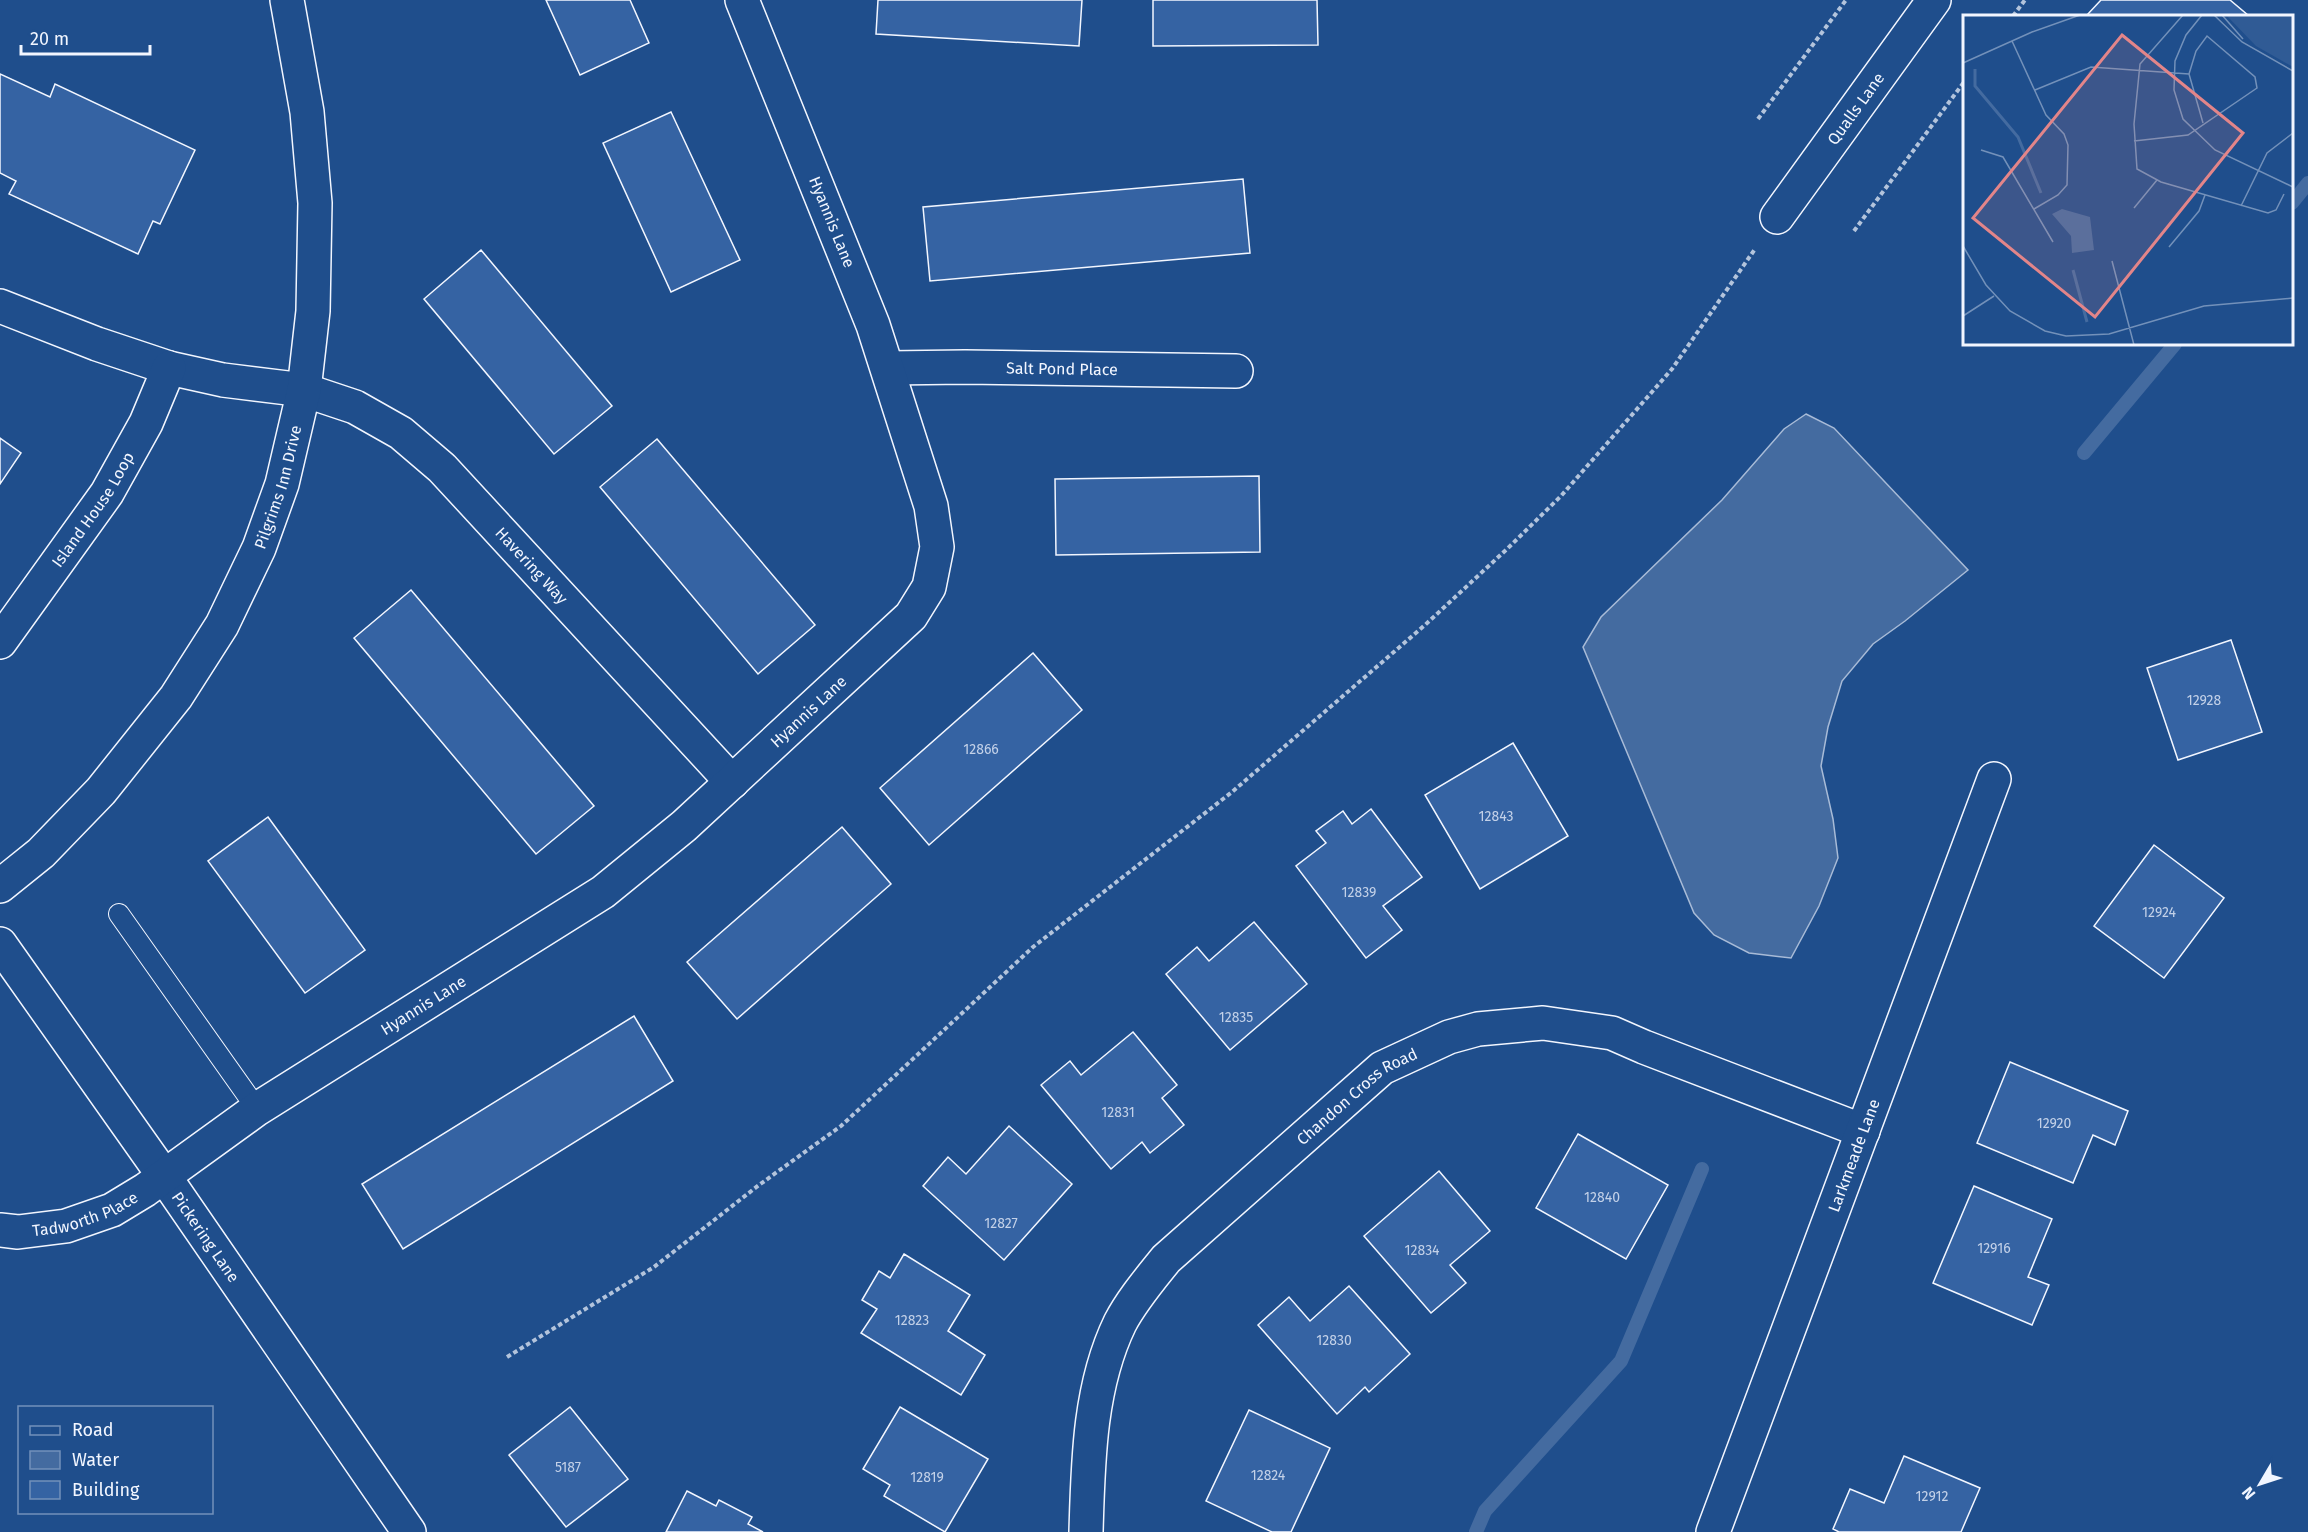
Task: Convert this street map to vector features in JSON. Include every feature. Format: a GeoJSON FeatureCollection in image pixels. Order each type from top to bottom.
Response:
{"type":"FeatureCollection","features":[{"type":"Feature","properties":{"kind":"street","name":"Pilgrims Inn Drive"},"geometry":{"type":"LineString","coordinates":[[0,886],[41,853],[101,791],[176,697],[222,625],[259,548],[282,484],[304,390],[313,311],[315,203],[307,112],[287,0]]}},
{"type":"Feature","properties":{"kind":"street","name":"Hyannis Lane"},"geometry":{"type":"LineString","coordinates":[[164,1176],[257,1109],[603,892],[684,826],[911,616],[929,587],[937,547],[931,506],[888,368],[873,325],[742,0]]}},
{"type":"Feature","properties":{"kind":"street","name":"Qualls Lane"},"geometry":{"type":"LineString","coordinates":[[1777,218],[1934,0]]}},
{"type":"Feature","properties":{"kind":"street"},"geometry":{"type":"LineString","coordinates":[[0,306],[97,344],[169,368],[223,380],[304,390]]}},
{"type":"Feature","properties":{"kind":"street","name":"Island House Loop"},"geometry":{"type":"LineString","coordinates":[[0,642],[107,493],[146,423],[169,368]]}},
{"type":"Feature","properties":{"kind":"street","name":"Salt Pond Place"},"geometry":{"type":"LineString","coordinates":[[888,368],[1236,371]]}},
{"type":"Feature","properties":{"kind":"street","name":"Havering Way"},"geometry":{"type":"LineString","coordinates":[[304,390],[355,407],[401,433],[442,468],[732,782]]}},
{"type":"Feature","properties":{"kind":"street","name":"Larkmeade Lane"},"geometry":{"type":"LineString","coordinates":[[1713,1532],[1994,779]]}},
{"type":"Feature","properties":{"kind":"street","name":"Pickering Lane"},"geometry":{"type":"LineString","coordinates":[[0,944],[164,1176],[409,1532]]}},
{"type":"Feature","properties":{"kind":"street","name":"Chandon Cross Road"},"geometry":{"type":"LineString","coordinates":[[1086,1532],[1091,1437],[1098,1393],[1107,1358],[1121,1322],[1166,1259],[1382,1068],[1449,1037],[1478,1029],[1543,1023],[1612,1033],[1863,1131]]}},
{"type":"Feature","properties":{"kind":"street","name":"Tadworth Place"},"geometry":{"type":"LineString","coordinates":[[0,1230],[18,1232],[66,1226],[112,1210],[164,1176]]}},
{"type":"Feature","properties":{"kind":"lane"},"geometry":{"type":"LineString","coordinates":[[119,914],[257,1109]]}},
{"type":"Feature","properties":{"kind":"path"},"geometry":{"type":"LineString","coordinates":[[1758,119],[1846,0]]}},
{"type":"Feature","properties":{"kind":"path"},"geometry":{"type":"LineString","coordinates":[[2014,15],[2025,0]]}},
{"type":"Feature","properties":{"kind":"path"},"geometry":{"type":"LineString","coordinates":[[1854,231],[1963,85]]}},
{"type":"Feature","properties":{"kind":"path"},"geometry":{"type":"LineString","coordinates":[[507,1357],[654,1267],[759,1185],[841,1126],[1033,947],[1232,792],[1425,625],[1562,495],[1664,377],[1777,218]]}},
{"type":"Feature","properties":{"kind":"water"},"geometry":{"type":"Polygon","coordinates":[[[1806,414],[1834,428],[1968,570],[1873,644],[1842,681],[1828,727],[1821,766],[1833,819],[1838,858],[1819,906],[1791,958],[1749,953],[1714,935],[1694,913],[1583,647],[1601,617],[1722,500],[1784,429],[1806,414]]]}},
{"type":"Feature","properties":{"kind":"building"},"geometry":{"type":"Polygon","coordinates":[[[546,0],[630,0],[649,43],[580,75],[546,0]]]}},
{"type":"Feature","properties":{"kind":"building"},"geometry":{"type":"Polygon","coordinates":[[[878,0],[1082,0],[1079,46],[876,34],[878,0]]]}},
{"type":"Feature","properties":{"kind":"building"},"geometry":{"type":"Polygon","coordinates":[[[1153,0],[1317,0],[1318,45],[1153,46],[1153,0]]]}},
{"type":"Feature","properties":{"kind":"building"},"geometry":{"type":"Polygon","coordinates":[[[2101,0],[2230,0],[2248,15],[2087,15],[2101,0]]]}},
{"type":"Feature","properties":{"kind":"building"},"geometry":{"type":"Polygon","coordinates":[[[0,74],[50,97],[55,84],[195,150],[160,224],[153,221],[138,254],[9,194],[16,181],[0,173],[0,74]]]}},
{"type":"Feature","properties":{"kind":"building"},"geometry":{"type":"Polygon","coordinates":[[[671,112],[740,260],[671,292],[603,143],[671,112]]]}},
{"type":"Feature","properties":{"kind":"building"},"geometry":{"type":"Polygon","coordinates":[[[1243,179],[1250,253],[930,281],[923,207],[1243,179]]]}},
{"type":"Feature","properties":{"kind":"building"},"geometry":{"type":"Polygon","coordinates":[[[481,250],[612,406],[554,454],[424,299],[481,250]]]}},
{"type":"Feature","properties":{"kind":"building"},"geometry":{"type":"Polygon","coordinates":[[[0,438],[21,453],[0,484],[0,438]]]}},
{"type":"Feature","properties":{"kind":"building"},"geometry":{"type":"Polygon","coordinates":[[[657,439],[815,625],[758,674],[600,487],[657,439]]]}},
{"type":"Feature","properties":{"kind":"building"},"geometry":{"type":"Polygon","coordinates":[[[1259,476],[1260,552],[1056,555],[1055,479],[1259,476]]]}},
{"type":"Feature","properties":{"kind":"building"},"geometry":{"type":"Polygon","coordinates":[[[411,590],[594,806],[536,854],[354,638],[411,590]]]}},
{"type":"Feature","properties":{"kind":"building"},"geometry":{"type":"Polygon","coordinates":[[[2231,640],[2262,732],[2178,760],[2147,668],[2231,640]]]}},
{"type":"Feature","properties":{"kind":"building"},"geometry":{"type":"Polygon","coordinates":[[[1033,653],[1082,710],[929,845],[880,788],[1033,653]]]}},
{"type":"Feature","properties":{"kind":"building"},"geometry":{"type":"Polygon","coordinates":[[[1513,743],[1568,836],[1480,889],[1425,795],[1513,743]]]}},
{"type":"Feature","properties":{"kind":"building"},"geometry":{"type":"Polygon","coordinates":[[[1371,809],[1422,877],[1383,906],[1402,930],[1366,958],[1296,866],[1326,843],[1316,831],[1343,811],[1352,824],[1371,809]]]}},
{"type":"Feature","properties":{"kind":"building"},"geometry":{"type":"Polygon","coordinates":[[[268,817],[365,950],[305,993],[208,861],[268,817]]]}},
{"type":"Feature","properties":{"kind":"building"},"geometry":{"type":"Polygon","coordinates":[[[842,827],[891,884],[737,1019],[687,962],[842,827]]]}},
{"type":"Feature","properties":{"kind":"building"},"geometry":{"type":"Polygon","coordinates":[[[2154,845],[2224,898],[2164,978],[2094,926],[2154,845]]]}},
{"type":"Feature","properties":{"kind":"building"},"geometry":{"type":"Polygon","coordinates":[[[1254,922],[1307,984],[1230,1050],[1166,974],[1197,947],[1209,961],[1254,922]]]}},
{"type":"Feature","properties":{"kind":"building"},"geometry":{"type":"Polygon","coordinates":[[[634,1016],[673,1081],[403,1249],[362,1184],[634,1016]]]}},
{"type":"Feature","properties":{"kind":"building"},"geometry":{"type":"Polygon","coordinates":[[[1133,1032],[1177,1085],[1162,1098],[1184,1125],[1150,1153],[1142,1142],[1111,1169],[1041,1085],[1070,1061],[1081,1075],[1133,1032]]]}},
{"type":"Feature","properties":{"kind":"building"},"geometry":{"type":"Polygon","coordinates":[[[2010,1062],[2128,1111],[2115,1145],[2093,1135],[2073,1183],[1977,1143],[2010,1062]]]}},
{"type":"Feature","properties":{"kind":"building"},"geometry":{"type":"Polygon","coordinates":[[[1009,1126],[1072,1184],[1004,1260],[923,1186],[948,1157],[966,1174],[1009,1126]]]}},
{"type":"Feature","properties":{"kind":"building"},"geometry":{"type":"Polygon","coordinates":[[[1578,1134],[1668,1185],[1626,1259],[1536,1208],[1578,1134]]]}},
{"type":"Feature","properties":{"kind":"building"},"geometry":{"type":"Polygon","coordinates":[[[1439,1171],[1490,1231],[1450,1265],[1466,1283],[1431,1313],[1364,1236],[1439,1171]]]}},
{"type":"Feature","properties":{"kind":"building"},"geometry":{"type":"Polygon","coordinates":[[[1974,1186],[2052,1219],[2028,1277],[2049,1285],[2032,1325],[1933,1283],[1974,1186]]]}},
{"type":"Feature","properties":{"kind":"building"},"geometry":{"type":"Polygon","coordinates":[[[904,1254],[970,1295],[948,1331],[985,1355],[961,1395],[861,1333],[877,1309],[862,1300],[879,1271],[890,1278],[904,1254]]]}},
{"type":"Feature","properties":{"kind":"building"},"geometry":{"type":"Polygon","coordinates":[[[1349,1286],[1410,1354],[1369,1392],[1365,1387],[1337,1414],[1258,1325],[1289,1297],[1310,1321],[1349,1286]]]}},
{"type":"Feature","properties":{"kind":"building"},"geometry":{"type":"Polygon","coordinates":[[[570,1407],[628,1479],[566,1527],[509,1455],[570,1407]]]}},
{"type":"Feature","properties":{"kind":"building"},"geometry":{"type":"Polygon","coordinates":[[[900,1407],[988,1459],[945,1532],[884,1496],[890,1485],[863,1469],[900,1407]]]}},
{"type":"Feature","properties":{"kind":"building"},"geometry":{"type":"Polygon","coordinates":[[[1249,1410],[1330,1448],[1291,1532],[1272,1532],[1206,1501],[1249,1410]]]}},
{"type":"Feature","properties":{"kind":"building"},"geometry":{"type":"Polygon","coordinates":[[[1904,1456],[1980,1488],[1961,1532],[1839,1532],[1833,1529],[1850,1489],[1884,1503],[1904,1456]]]}},
{"type":"Feature","properties":{"kind":"building"},"geometry":{"type":"Polygon","coordinates":[[[687,1491],[716,1506],[719,1500],[752,1517],[748,1524],[763,1532],[666,1532],[687,1491]]]}},
{"type":"Feature","properties":{"kind":"waterway"},"geometry":{"type":"LineString","coordinates":[[2293,202],[2308,183]]}},
{"type":"Feature","properties":{"kind":"waterway"},"geometry":{"type":"LineString","coordinates":[[2084,453],[2174,345]]}},
{"type":"Feature","properties":{"kind":"waterway"},"geometry":{"type":"LineString","coordinates":[[1476,1532],[1485,1511],[1621,1361],[1702,1169]]}}]}
